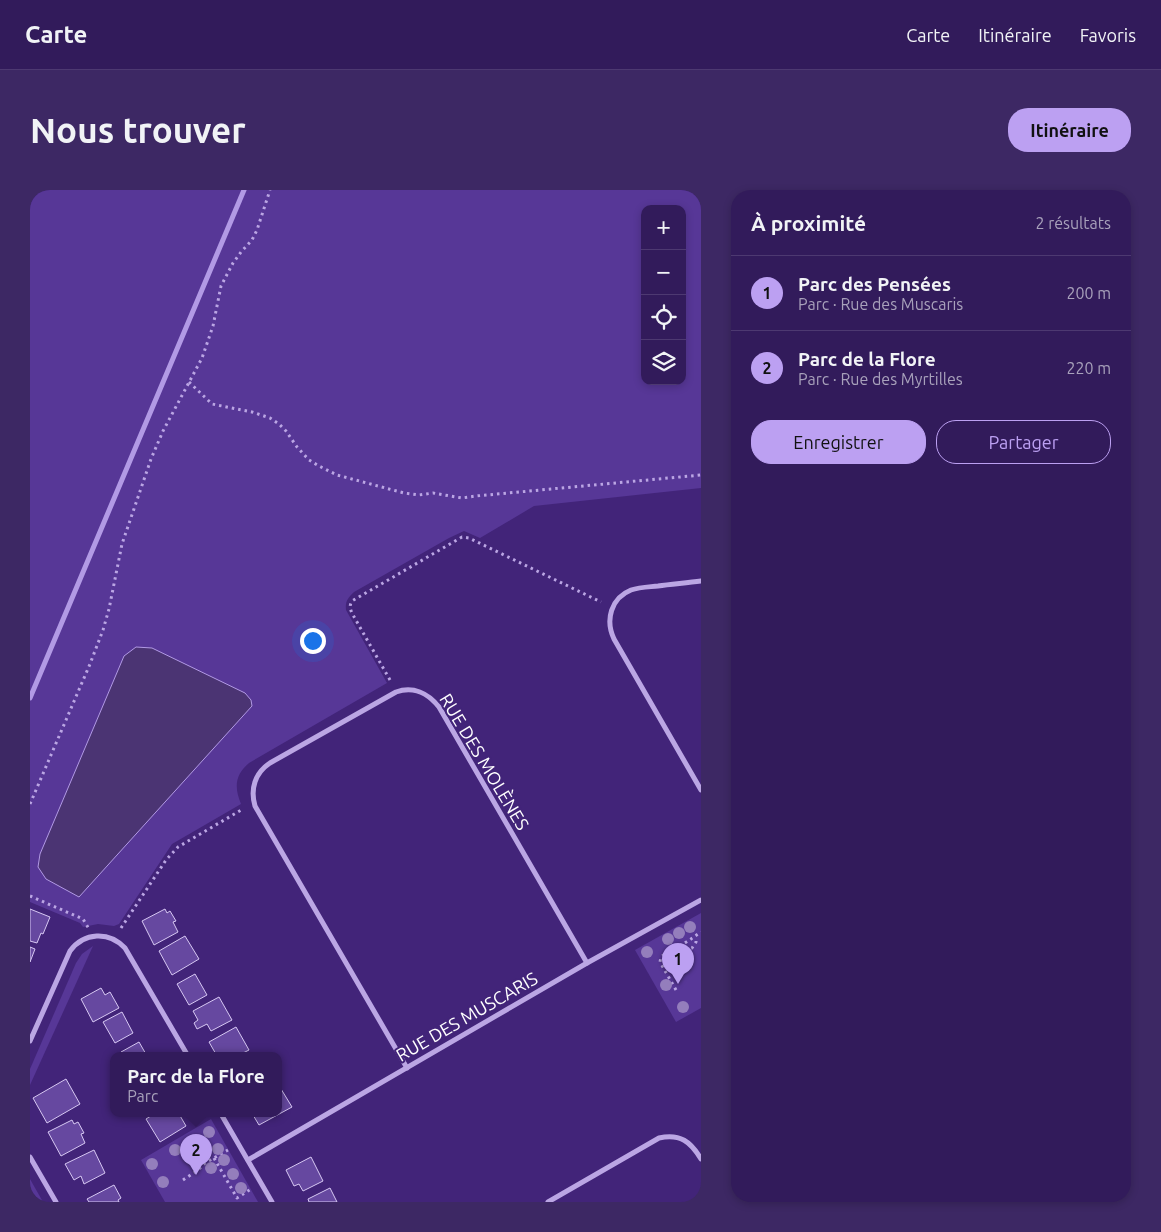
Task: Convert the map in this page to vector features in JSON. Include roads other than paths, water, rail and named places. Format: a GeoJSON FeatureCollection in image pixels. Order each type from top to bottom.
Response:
{"type":"FeatureCollection","features":[{"type":"Feature","properties":{"kind":"street"},"geometry":{"type":"LineString","coordinates":[[701,581],[628,591],[616,602],[611,612],[609,623],[614,639],[701,790]]}},
{"type":"Feature","properties":{"kind":"street","name":"RUE DES MOLÈNES"},"geometry":{"type":"LineString","coordinates":[[407,1068],[255,806],[253,789],[256,779],[270,763],[396,692],[412,690],[428,695],[439,707],[587,964]]}},
{"type":"Feature","properties":{"kind":"street","name":"RUE DES MUSCARIS"},"geometry":{"type":"LineString","coordinates":[[248,1160],[701,900]]}},
{"type":"Feature","properties":{"kind":"street"},"geometry":{"type":"LineString","coordinates":[[30,1041],[70,951],[78,942],[91,936],[99,936],[111,938],[125,948],[186,1052]]}},
{"type":"Feature","properties":{"kind":"street"},"geometry":{"type":"LineString","coordinates":[[223,1117],[272,1202]]}},
{"type":"Feature","properties":{"kind":"street"},"geometry":{"type":"LineString","coordinates":[[548,1202],[659,1138],[675,1137],[685,1141],[694,1148],[701,1159]]}},
{"type":"Feature","properties":{"kind":"street"},"geometry":{"type":"LineString","coordinates":[[30,1156],[56,1202]]}},
{"type":"Feature","properties":{"kind":"waterway"},"geometry":{"type":"LineString","coordinates":[[30,698],[244,190]]}},
{"type":"Feature","properties":{"kind":"place","name":"Parc des Pensées"},"geometry":{"type":"Point","coordinates":[678,984]}},
{"type":"Feature","properties":{"kind":"place","name":"Parc de la Flore"},"geometry":{"type":"Point","coordinates":[196,1175]}}]}
